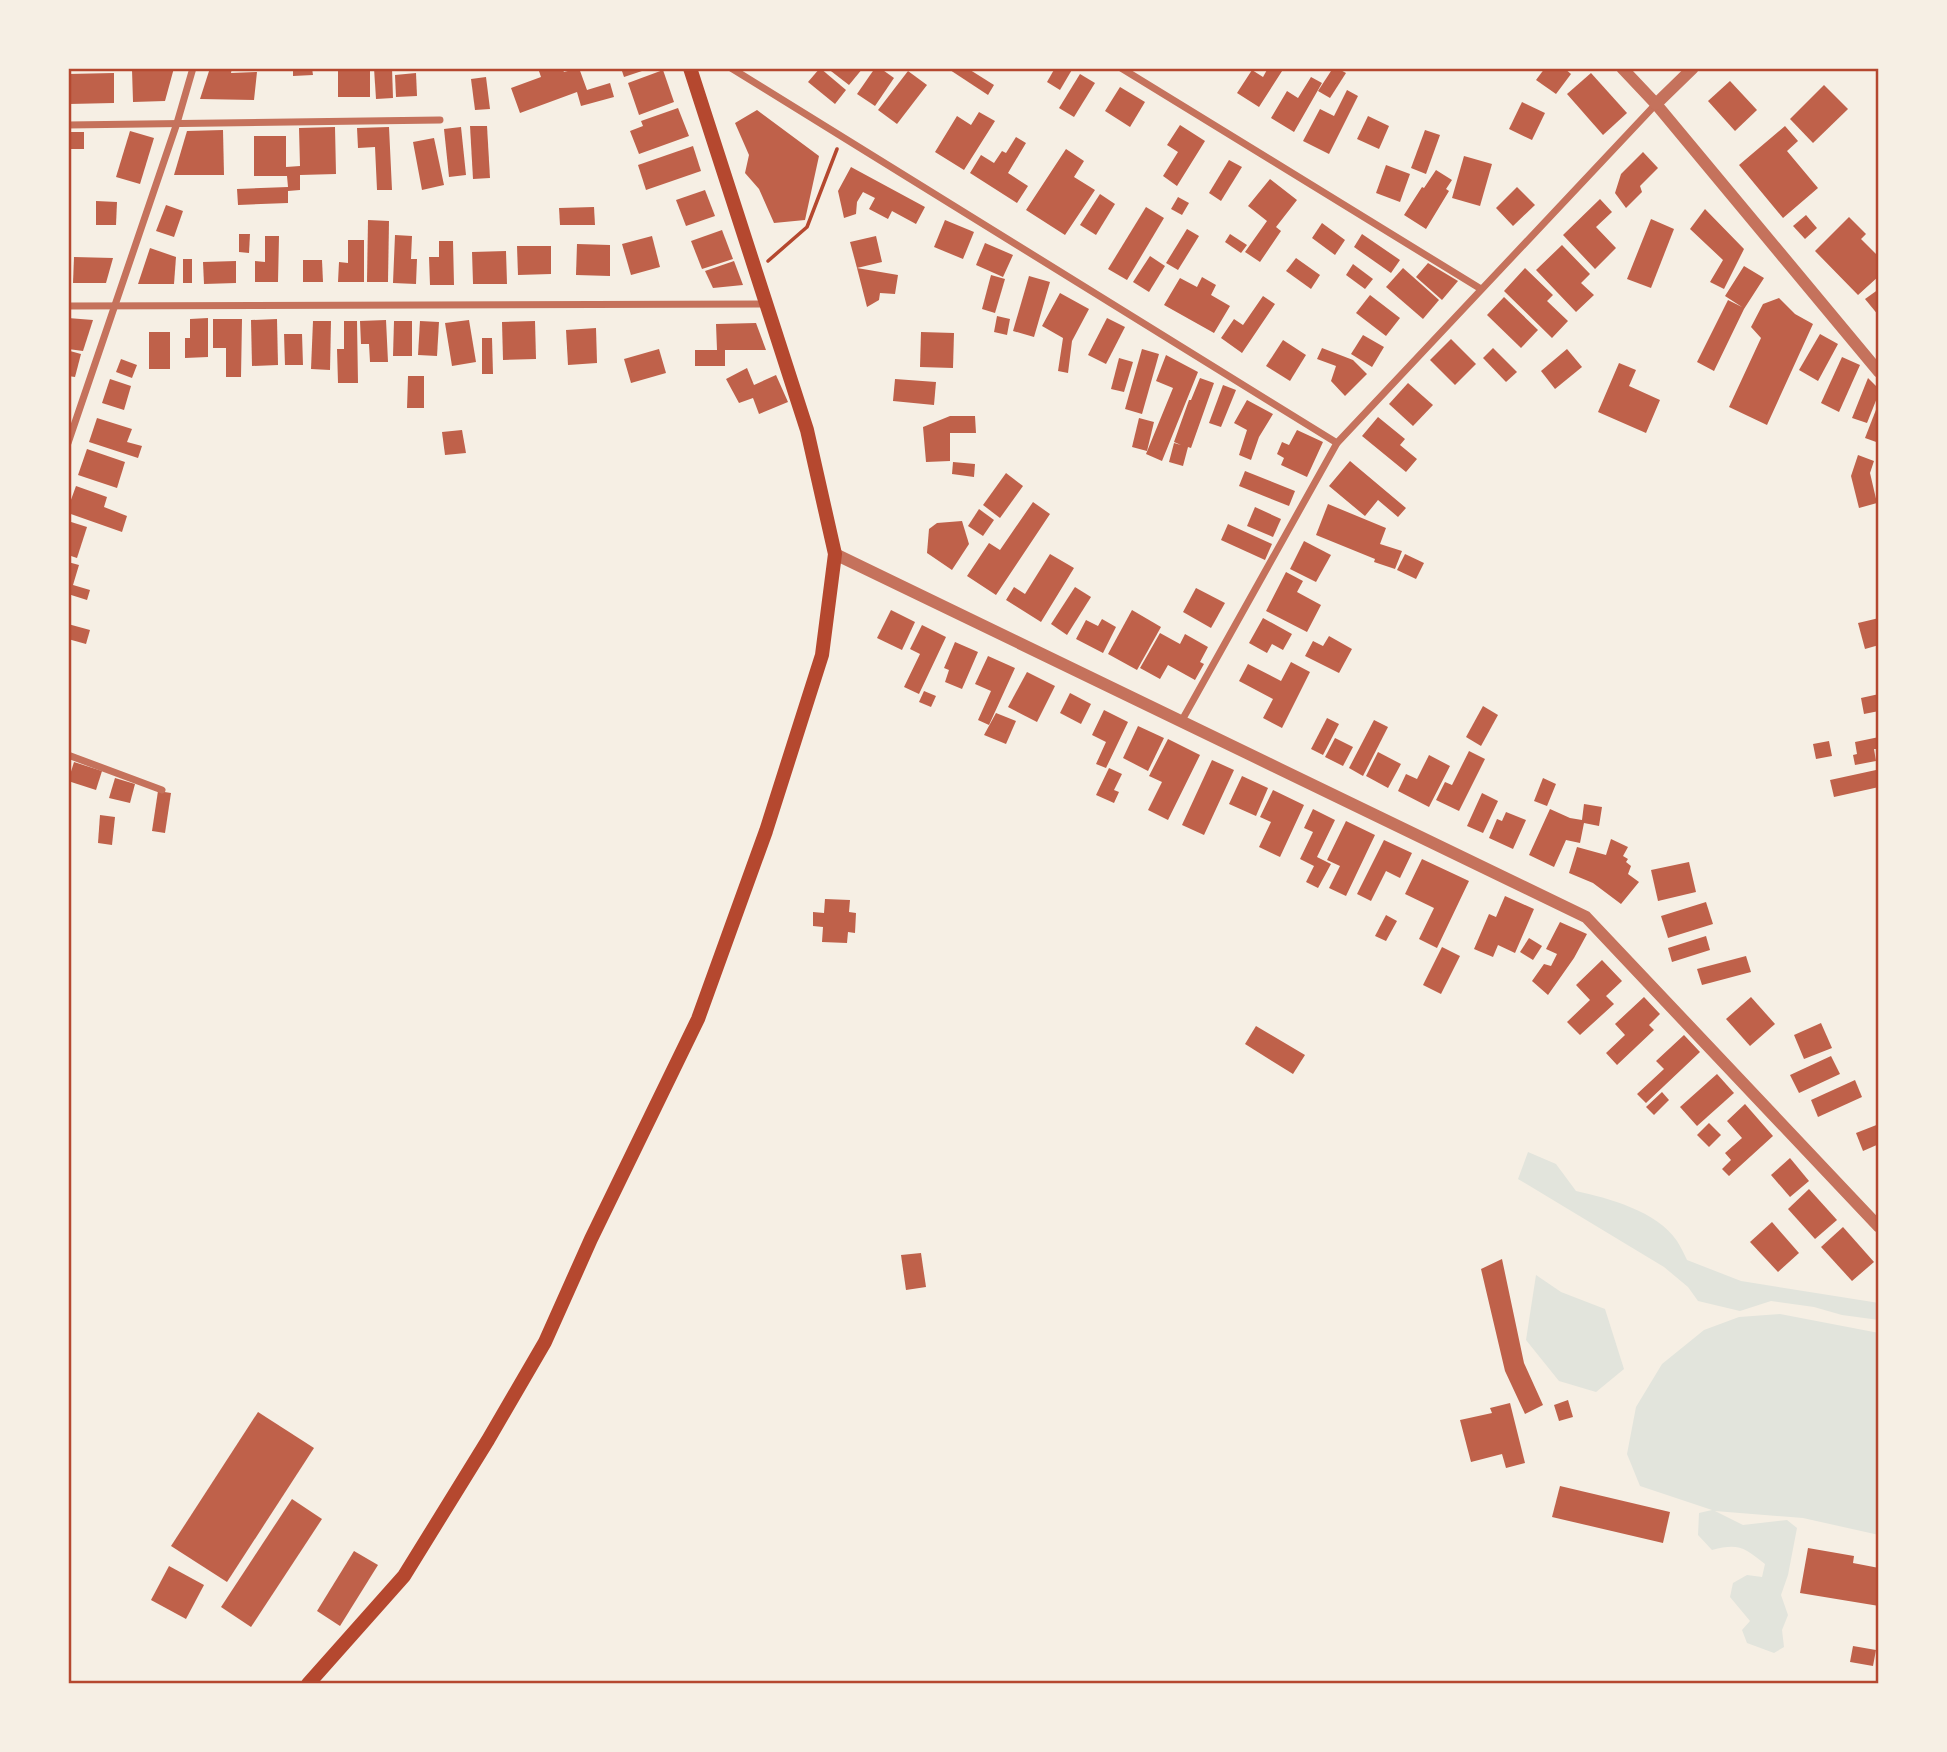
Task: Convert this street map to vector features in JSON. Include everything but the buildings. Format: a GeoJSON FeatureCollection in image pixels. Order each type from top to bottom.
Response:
{"type":"FeatureCollection","features":[{"type":"Feature","properties":{"kind":"main road"},"geometry":{"type":"LineString","coordinates":[[308,1684],[404,1576],[545,1342],[591,1238],[698,1019],[766,831],[822,655],[835,554],[807,430],[690,68]]}},
{"type":"Feature","properties":{"kind":"street"},"geometry":{"type":"LineString","coordinates":[[68,443],[177,123],[193,68]]}},
{"type":"Feature","properties":{"kind":"street"},"geometry":{"type":"LineString","coordinates":[[731,68],[1337,443]]}},
{"type":"Feature","properties":{"kind":"street"},"geometry":{"type":"LineString","coordinates":[[1121,68],[1481,289]]}},
{"type":"Feature","properties":{"kind":"street"},"geometry":{"type":"LineString","coordinates":[[1622,68],[1656,104],[1879,372]]}},
{"type":"Feature","properties":{"kind":"street"},"geometry":{"type":"LineString","coordinates":[[1181,722],[1337,443],[1693,68]]}},
{"type":"Feature","properties":{"kind":"street"},"geometry":{"type":"LineString","coordinates":[[68,125],[440,120]]}},
{"type":"Feature","properties":{"kind":"street"},"geometry":{"type":"LineString","coordinates":[[68,306],[766,304]]}},
{"type":"Feature","properties":{"kind":"street"},"geometry":{"type":"LineString","coordinates":[[835,554],[1586,918],[1879,1227]]}},
{"type":"Feature","properties":{"kind":"street"},"geometry":{"type":"LineString","coordinates":[[68,755],[162,789]]}},
{"type":"Feature","properties":{"kind":"path"},"geometry":{"type":"LineString","coordinates":[[756,272],[807,227],[842,137]]}},
{"type":"Feature","properties":{"kind":"shaded area"},"geometry":{"type":"Polygon","coordinates":[[[1528,1152],[1556,1164],[1576,1191],[1631,1207],[1657,1222],[1677,1241],[1687,1260],[1741,1281],[1879,1303],[1879,1320],[1771,1301],[1740,1311],[1698,1301],[1688,1287],[1664,1267],[1518,1179],[1528,1152]]]}},
{"type":"Feature","properties":{"kind":"shaded area"},"geometry":{"type":"Polygon","coordinates":[[[1536,1275],[1561,1292],[1605,1309],[1624,1369],[1596,1392],[1559,1381],[1526,1340],[1536,1275]]]}},
{"type":"Feature","properties":{"kind":"shaded area"},"geometry":{"type":"Polygon","coordinates":[[[1780,1314],[1879,1333],[1879,1535],[1803,1518],[1715,1511],[1743,1525],[1787,1520],[1797,1528],[1788,1575],[1781,1595],[1788,1615],[1782,1630],[1784,1647],[1774,1653],[1747,1643],[1742,1630],[1750,1621],[1730,1597],[1733,1583],[1747,1575],[1762,1577],[1765,1564],[1740,1548],[1712,1550],[1698,1535],[1699,1513],[1712,1510],[1640,1486],[1627,1454],[1636,1407],[1662,1364],[1704,1330],[1739,1317],[1780,1314]]]}}]}
